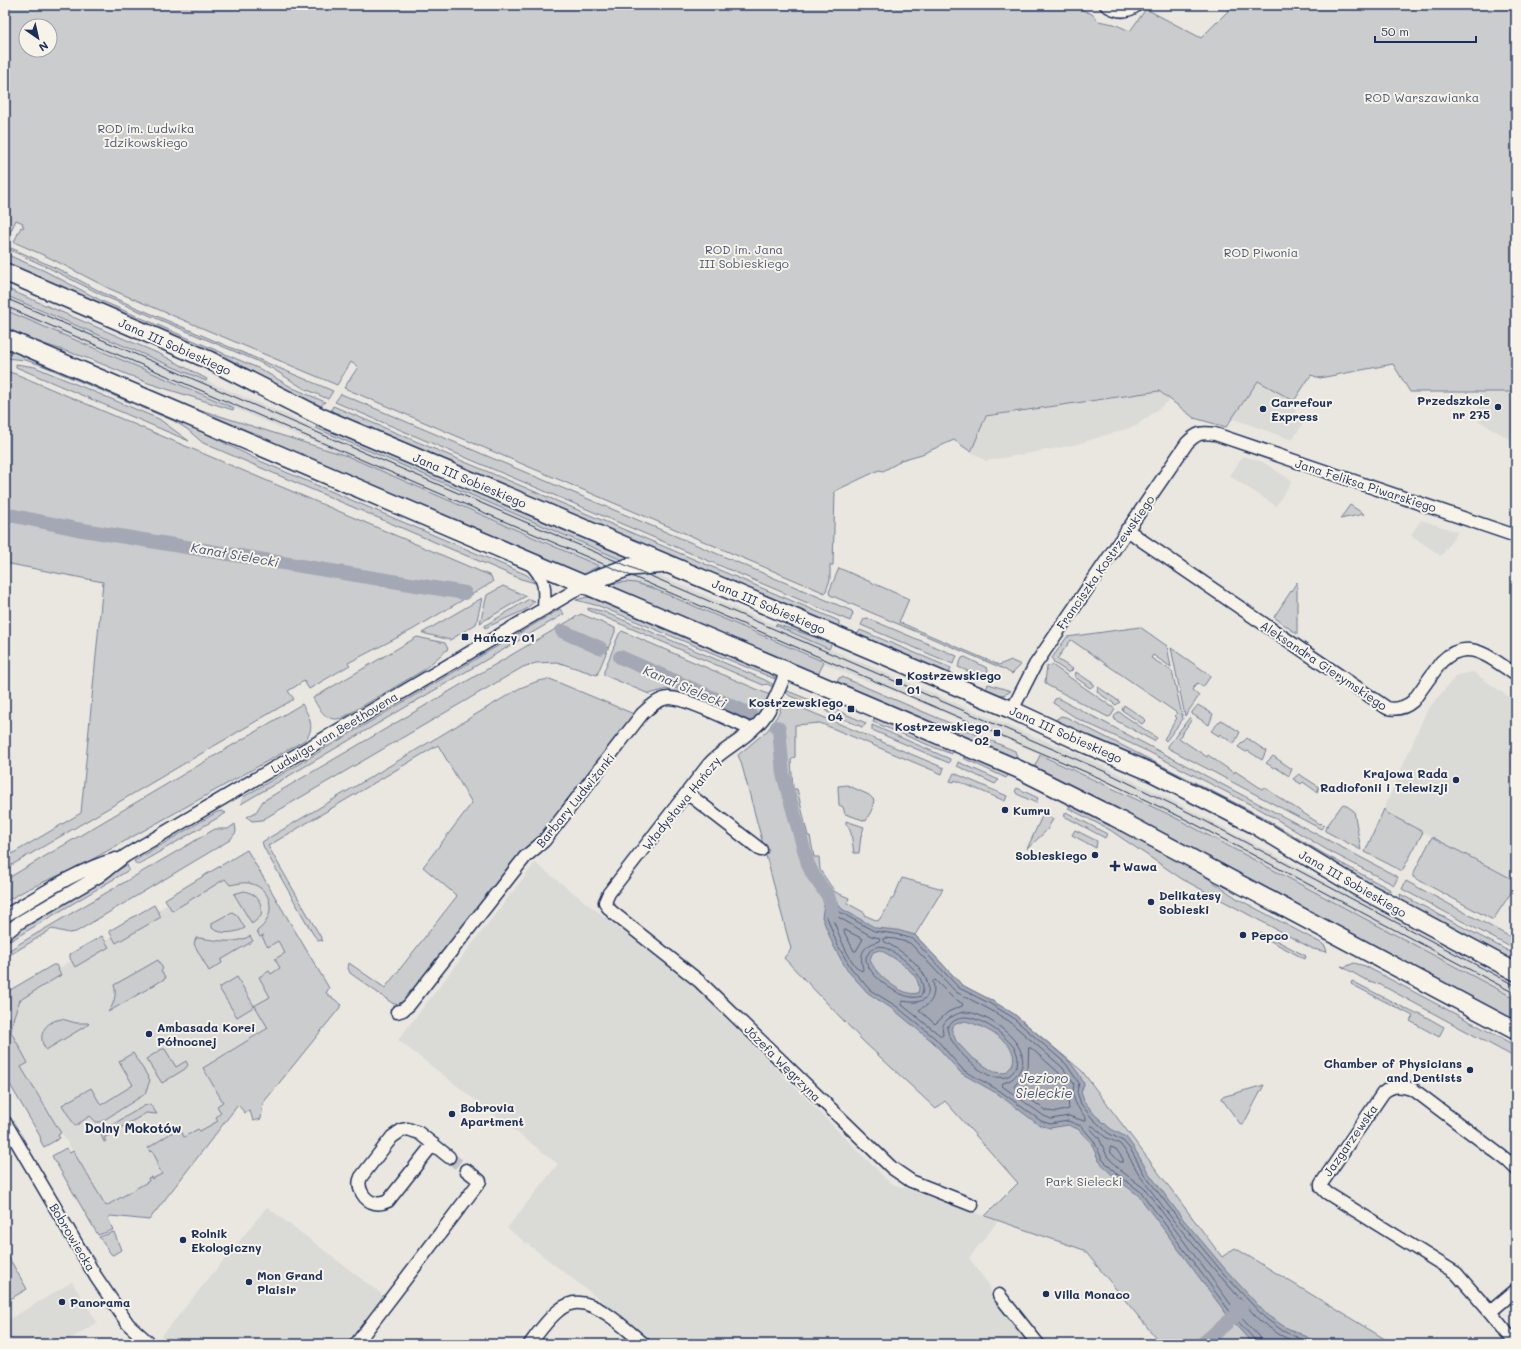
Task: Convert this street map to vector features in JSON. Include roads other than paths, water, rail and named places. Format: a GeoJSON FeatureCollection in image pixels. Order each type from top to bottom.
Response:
{"type":"FeatureCollection","features":[{"type":"Feature","properties":{"kind":"main road","name":"Jana III Sobieskiego"},"geometry":{"type":"LineString","coordinates":[[5,272],[209,360],[321,417],[591,532],[671,564],[1012,710],[1085,744],[1156,774],[1234,814],[1274,836],[1356,886],[1516,972]]}},
{"type":"Feature","properties":{"kind":"main road"},"geometry":{"type":"LineString","coordinates":[[5,338],[973,749],[1070,794],[1516,1031]]}},
{"type":"Feature","properties":{"kind":"main road"},"geometry":{"type":"LineString","coordinates":[[586,584],[624,568],[671,564]]}},
{"type":"Feature","properties":{"kind":"street"},"geometry":{"type":"LineString","coordinates":[[1106,5],[1119,11],[1126,11],[1137,5]]}},
{"type":"Feature","properties":{"kind":"street","name":"Franciszka Kostrzewskiego"},"geometry":{"type":"LineString","coordinates":[[1012,710],[1024,684],[1038,660],[1127,529],[1193,438],[1202,433],[1215,434]]}},
{"type":"Feature","properties":{"kind":"street","name":"Jana Feliksa Piwarskiego"},"geometry":{"type":"LineString","coordinates":[[1215,434],[1516,536]]}},
{"type":"Feature","properties":{"kind":"street","name":"Aleksandra Gierymskiego"},"geometry":{"type":"LineString","coordinates":[[1127,529],[1387,708],[1399,709],[1409,705],[1441,662],[1460,650],[1481,652],[1516,675]]}},
{"type":"Feature","properties":{"kind":"street"},"geometry":{"type":"LineString","coordinates":[[525,558],[536,570],[543,582],[545,590],[544,610]]}},
{"type":"Feature","properties":{"kind":"street","name":"Ludwiga van Beethovena"},"geometry":{"type":"LineString","coordinates":[[5,934],[20,922],[99,876],[125,856],[586,584]]}},
{"type":"Feature","properties":{"kind":"street","name":"Władysława Hańczy"},"geometry":{"type":"LineString","coordinates":[[605,902],[609,893],[713,760],[752,730],[768,713],[787,670]]}},
{"type":"Feature","properties":{"kind":"street","name":"Barbary Ludwiżanki"},"geometry":{"type":"LineString","coordinates":[[397,1012],[403,1010],[409,1005],[526,857],[544,841],[642,714],[650,707],[663,700],[680,700],[752,730]]}},
{"type":"Feature","properties":{"kind":"street"},"geometry":{"type":"LineString","coordinates":[[687,793],[761,850]]}},
{"type":"Feature","properties":{"kind":"street","name":"Ludwiga van Beethovena"},"geometry":{"type":"LineString","coordinates":[[5,916],[84,872],[107,861],[125,856]]}},
{"type":"Feature","properties":{"kind":"street","name":"Józefa Węgrzyna"},"geometry":{"type":"LineString","coordinates":[[605,902],[612,912],[699,981],[892,1168],[911,1181],[972,1205]]}},
{"type":"Feature","properties":{"kind":"street","name":"Jazgarzewska"},"geometry":{"type":"LineString","coordinates":[[1516,1169],[1508,1161],[1414,1090],[1396,1086],[1389,1088],[1383,1093],[1321,1184],[1321,1187],[1327,1193],[1456,1273],[1516,1344]]}},
{"type":"Feature","properties":{"kind":"street","name":"Bobrowiecka"},"geometry":{"type":"LineString","coordinates":[[5,1122],[96,1277],[128,1324],[150,1344]]}},
{"type":"Feature","properties":{"kind":"street"},"geometry":{"type":"LineString","coordinates":[[433,1144],[388,1201],[379,1204],[372,1202],[361,1191],[359,1182],[361,1178],[396,1133],[402,1130],[414,1130],[433,1144],[449,1157]]}},
{"type":"Feature","properties":{"kind":"street"},"geometry":{"type":"LineString","coordinates":[[356,1344],[480,1181],[466,1170]]}},
{"type":"Feature","properties":{"kind":"street"},"geometry":{"type":"LineString","coordinates":[[1490,1312],[1516,1290]]}},
{"type":"Feature","properties":{"kind":"street"},"geometry":{"type":"LineString","coordinates":[[999,1295],[1038,1344]]}},
{"type":"Feature","properties":{"kind":"street"},"geometry":{"type":"LineString","coordinates":[[530,1344],[547,1321],[557,1311],[570,1304],[582,1302],[594,1306],[644,1344]]}},
{"type":"Feature","properties":{"kind":"water","name":"Jezioro Sieleckie"},"geometry":{"type":"Polygon","coordinates":[[[831,895],[842,909],[876,928],[897,930],[915,935],[962,985],[1014,1014],[1069,1061],[1079,1074],[1084,1084],[1081,1092],[1084,1101],[1095,1115],[1111,1129],[1126,1137],[1148,1172],[1183,1219],[1226,1270],[1267,1315],[1285,1327],[1323,1344],[1253,1344],[1231,1320],[1138,1195],[1114,1177],[1099,1161],[1091,1143],[1078,1129],[1068,1125],[1050,1128],[1039,1125],[998,1094],[961,1073],[933,1042],[894,1010],[868,993],[847,970],[833,945],[822,917],[825,898],[831,895]],[[880,950],[873,952],[870,959],[872,965],[877,971],[897,988],[912,994],[918,993],[919,986],[912,973],[900,962],[880,950]],[[965,1021],[956,1024],[951,1028],[956,1041],[971,1057],[994,1072],[1005,1073],[1012,1064],[1013,1056],[1010,1048],[1003,1040],[984,1028],[965,1021]]]}},
{"type":"Feature","properties":{"kind":"waterway","name":"Kanał Sielecki"},"geometry":{"type":"LineString","coordinates":[[5,514],[77,529],[465,593]]}},
{"type":"Feature","properties":{"kind":"waterway","name":"Kanał Sielecki"},"geometry":{"type":"LineString","coordinates":[[562,631],[600,648]]}},
{"type":"Feature","properties":{"kind":"waterway","name":"Kanał Sielecki"},"geometry":{"type":"LineString","coordinates":[[620,657],[750,714]]}},
{"type":"Feature","properties":{"kind":"waterway"},"geometry":{"type":"LineString","coordinates":[[777,727],[779,729],[783,774],[808,864],[813,875],[828,896],[833,913]]}},
{"type":"Feature","properties":{"kind":"waterway","name":"Kanał Sielecki"},"geometry":{"type":"LineString","coordinates":[[1202,1344],[1242,1310],[1238,1306]]}},
{"type":"Feature","properties":{"kind":"tunnel"},"geometry":{"type":"LineString","coordinates":[[449,1157],[466,1170]]}},
{"type":"Feature","properties":{"kind":"tram line"},"geometry":{"type":"LineString","coordinates":[[5,298],[1106,772],[1192,814],[1516,986]]}},
{"type":"Feature","properties":{"kind":"tram line"},"geometry":{"type":"LineString","coordinates":[[5,306],[1102,779],[1189,821],[1516,994]]}},
{"type":"Feature","properties":{"kind":"place","name":"Przedszkole nr 275"},"geometry":{"type":"Point","coordinates":[1498,407]}},
{"type":"Feature","properties":{"kind":"place","name":"Carrefour Express"},"geometry":{"type":"Point","coordinates":[1263,409]}},
{"type":"Feature","properties":{"kind":"place","name":"Hańczy 01"},"geometry":{"type":"Point","coordinates":[465,637]}},
{"type":"Feature","properties":{"kind":"place","name":"Kostrzewskiego 01"},"geometry":{"type":"Point","coordinates":[899,682]}},
{"type":"Feature","properties":{"kind":"place","name":"Kostrzewskiego 04"},"geometry":{"type":"Point","coordinates":[851,709]}},
{"type":"Feature","properties":{"kind":"place","name":"Kostrzewskiego 02"},"geometry":{"type":"Point","coordinates":[997,733]}},
{"type":"Feature","properties":{"kind":"place","name":"Krajowa Rada Radiofonii i Telewizji"},"geometry":{"type":"Point","coordinates":[1456,780]}},
{"type":"Feature","properties":{"kind":"place","name":"Kumru"},"geometry":{"type":"Point","coordinates":[1005,810]}},
{"type":"Feature","properties":{"kind":"place","name":"Sobieskiego"},"geometry":{"type":"Point","coordinates":[1095,855]}},
{"type":"Feature","properties":{"kind":"place","name":"Wawa"},"geometry":{"type":"Point","coordinates":[1115,866]}},
{"type":"Feature","properties":{"kind":"place","name":"Delikatesy Sobieski"},"geometry":{"type":"Point","coordinates":[1151,902]}},
{"type":"Feature","properties":{"kind":"place","name":"Pepco"},"geometry":{"type":"Point","coordinates":[1243,935]}},
{"type":"Feature","properties":{"kind":"place","name":"Ambasada Korei Północnej"},"geometry":{"type":"Point","coordinates":[149,1034]}},
{"type":"Feature","properties":{"kind":"place","name":"Chamber of Physicians and Dentists"},"geometry":{"type":"Point","coordinates":[1470,1070]}},
{"type":"Feature","properties":{"kind":"place","name":"Bobrovia Apartment"},"geometry":{"type":"Point","coordinates":[452,1114]}},
{"type":"Feature","properties":{"kind":"place","name":"Rolnik Ekologiczny"},"geometry":{"type":"Point","coordinates":[183,1240]}},
{"type":"Feature","properties":{"kind":"place","name":"Mon Grand Plaisir"},"geometry":{"type":"Point","coordinates":[249,1282]}},
{"type":"Feature","properties":{"kind":"place","name":"Villa Monaco"},"geometry":{"type":"Point","coordinates":[1046,1294]}},
{"type":"Feature","properties":{"kind":"place","name":"Panorama"},"geometry":{"type":"Point","coordinates":[62,1302]}},
{"type":"Feature","properties":{"kind":"district","name":"Dolny Mokotów"},"geometry":{"type":"Point","coordinates":[133,1127]}},
{"type":"Feature","properties":{"kind":"park label","name":"ROD Warszawianka"},"geometry":{"type":"Point","coordinates":[1422,97]}},
{"type":"Feature","properties":{"kind":"park label","name":"ROD im. Ludwika Idzikowskiego"},"geometry":{"type":"Point","coordinates":[146,135]}},
{"type":"Feature","properties":{"kind":"park label","name":"ROD Piwonia"},"geometry":{"type":"Point","coordinates":[1261,252]}},
{"type":"Feature","properties":{"kind":"park label","name":"ROD im. Jana III Sobieskiego"},"geometry":{"type":"Point","coordinates":[744,256]}},
{"type":"Feature","properties":{"kind":"park label","name":"Park Sielecki"},"geometry":{"type":"Point","coordinates":[1084,1181]}}]}
